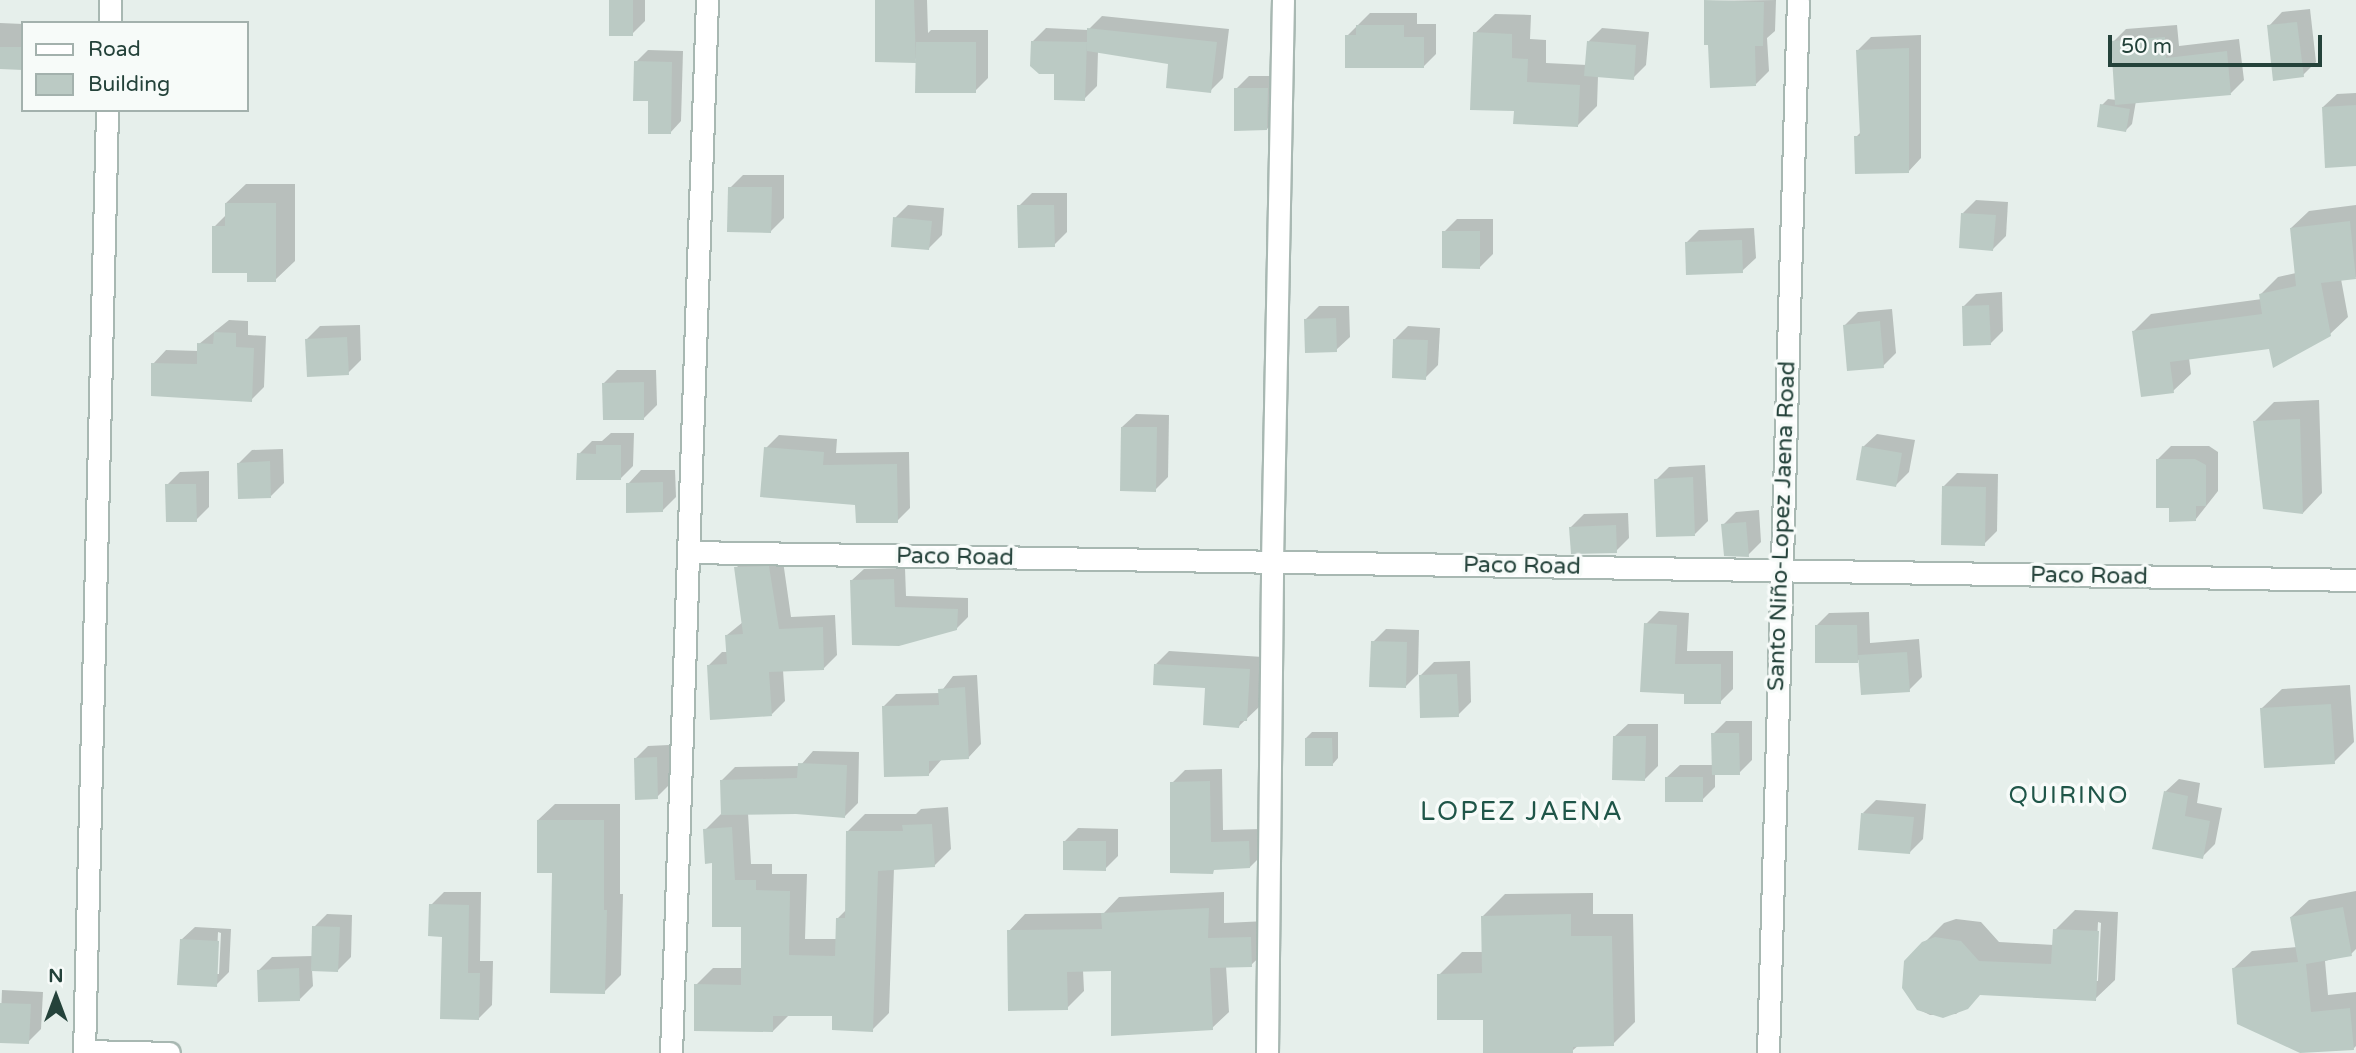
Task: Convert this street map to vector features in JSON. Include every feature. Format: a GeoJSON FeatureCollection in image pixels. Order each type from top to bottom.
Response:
{"type":"FeatureCollection","features":[{"type":"Feature","properties":{"kind":"street"},"geometry":{"type":"LineString","coordinates":[[110,0],[110,21]]}},
{"type":"Feature","properties":{"kind":"street"},"geometry":{"type":"LineString","coordinates":[[671,1053],[707,0]]}},
{"type":"Feature","properties":{"kind":"street"},"geometry":{"type":"LineString","coordinates":[[1267,1053],[1272,562],[1283,0]]}},
{"type":"Feature","properties":{"kind":"street","name":"Santo Niño-Lopez Jaena Road"},"geometry":{"type":"LineString","coordinates":[[1768,1053],[1798,0]]}},
{"type":"Feature","properties":{"kind":"street"},"geometry":{"type":"LineString","coordinates":[[107,112],[84,1052],[169,1053]]}},
{"type":"Feature","properties":{"kind":"street","name":"Paco Road"},"geometry":{"type":"LineString","coordinates":[[688,552],[2356,580]]}},
{"type":"Feature","properties":{"kind":"building"},"geometry":{"type":"Polygon","coordinates":[[[609,0],[633,0],[633,36],[609,36],[609,0]]]}},
{"type":"Feature","properties":{"kind":"building"},"geometry":{"type":"Polygon","coordinates":[[[875,0],[914,0],[916,63],[875,62],[875,0]]]}},
{"type":"Feature","properties":{"kind":"building"},"geometry":{"type":"Polygon","coordinates":[[[1704,0],[1764,2],[1763,46],[1755,46],[1756,86],[1710,88],[1708,45],[1704,45],[1704,0]]]}},
{"type":"Feature","properties":{"kind":"building"},"geometry":{"type":"Polygon","coordinates":[[[2297,22],[2304,77],[2273,81],[2267,25],[2297,22]]]}},
{"type":"Feature","properties":{"kind":"building"},"geometry":{"type":"Polygon","coordinates":[[[1356,25],[1404,25],[1404,37],[1424,37],[1424,68],[1345,68],[1345,35],[1356,35],[1356,25]]]}},
{"type":"Feature","properties":{"kind":"building"},"geometry":{"type":"Polygon","coordinates":[[[1087,28],[1217,42],[1211,93],[1166,88],[1168,64],[1087,51],[1087,28]]]}},
{"type":"Feature","properties":{"kind":"building"},"geometry":{"type":"Polygon","coordinates":[[[1473,32],[1512,34],[1512,58],[1528,59],[1527,82],[1580,85],[1578,127],[1513,124],[1514,111],[1470,110],[1473,32]]]}},
{"type":"Feature","properties":{"kind":"building"},"geometry":{"type":"Polygon","coordinates":[[[2165,37],[2166,58],[2227,51],[2231,95],[2115,105],[2111,41],[2165,37]]]}},
{"type":"Feature","properties":{"kind":"building"},"geometry":{"type":"Polygon","coordinates":[[[1031,41],[1087,42],[1085,101],[1054,100],[1054,74],[1039,74],[1030,66],[1031,41]]]}},
{"type":"Feature","properties":{"kind":"building"},"geometry":{"type":"Polygon","coordinates":[[[1587,41],[1636,45],[1634,80],[1584,76],[1587,41]]]}},
{"type":"Feature","properties":{"kind":"building"},"geometry":{"type":"Polygon","coordinates":[[[916,42],[976,42],[976,93],[915,93],[916,42]]]}},
{"type":"Feature","properties":{"kind":"building"},"geometry":{"type":"Polygon","coordinates":[[[0,47],[21,47],[21,70],[0,69],[0,47]]]}},
{"type":"Feature","properties":{"kind":"building"},"geometry":{"type":"Polygon","coordinates":[[[1909,48],[1909,173],[1855,174],[1854,136],[1860,136],[1856,50],[1909,48]]]}},
{"type":"Feature","properties":{"kind":"building"},"geometry":{"type":"Polygon","coordinates":[[[634,61],[672,62],[671,134],[648,134],[648,101],[633,101],[634,61]]]}},
{"type":"Feature","properties":{"kind":"building"},"geometry":{"type":"Polygon","coordinates":[[[1234,88],[1268,88],[1267,130],[1234,131],[1234,88]]]}},
{"type":"Feature","properties":{"kind":"building"},"geometry":{"type":"Polygon","coordinates":[[[2100,104],[2130,109],[2126,132],[2097,127],[2100,104]]]}},
{"type":"Feature","properties":{"kind":"building"},"geometry":{"type":"Polygon","coordinates":[[[2356,105],[2356,166],[2325,168],[2322,107],[2356,105]]]}},
{"type":"Feature","properties":{"kind":"building"},"geometry":{"type":"Polygon","coordinates":[[[728,187],[772,187],[771,233],[727,232],[728,187]]]}},
{"type":"Feature","properties":{"kind":"building"},"geometry":{"type":"Polygon","coordinates":[[[225,203],[276,203],[276,282],[247,282],[247,273],[212,273],[212,226],[225,226],[225,203]]]}},
{"type":"Feature","properties":{"kind":"building"},"geometry":{"type":"Polygon","coordinates":[[[1017,205],[1054,205],[1055,247],[1018,248],[1017,205]]]}},
{"type":"Feature","properties":{"kind":"building"},"geometry":{"type":"Polygon","coordinates":[[[1961,213],[1996,215],[1993,251],[1959,248],[1961,213]]]}},
{"type":"Feature","properties":{"kind":"building"},"geometry":{"type":"Polygon","coordinates":[[[893,217],[932,221],[929,250],[891,247],[893,217]]]}},
{"type":"Feature","properties":{"kind":"building"},"geometry":{"type":"Polygon","coordinates":[[[2350,221],[2356,279],[2321,283],[2331,336],[2273,368],[2269,349],[2170,362],[2174,393],[2141,397],[2132,331],[2262,314],[2259,294],[2296,286],[2290,228],[2350,221]]]}},
{"type":"Feature","properties":{"kind":"building"},"geometry":{"type":"Polygon","coordinates":[[[1442,231],[1480,231],[1480,269],[1442,268],[1442,231]]]}},
{"type":"Feature","properties":{"kind":"building"},"geometry":{"type":"Polygon","coordinates":[[[1742,240],[1743,273],[1686,275],[1685,242],[1742,240]]]}},
{"type":"Feature","properties":{"kind":"building"},"geometry":{"type":"Polygon","coordinates":[[[1989,305],[1991,345],[1963,346],[1962,306],[1989,305]]]}},
{"type":"Feature","properties":{"kind":"building"},"geometry":{"type":"Polygon","coordinates":[[[1336,318],[1337,352],[1305,353],[1304,319],[1336,318]]]}},
{"type":"Feature","properties":{"kind":"building"},"geometry":{"type":"Polygon","coordinates":[[[1880,321],[1884,368],[1847,371],[1843,325],[1880,321]]]}},
{"type":"Feature","properties":{"kind":"building"},"geometry":{"type":"Polygon","coordinates":[[[214,332],[236,333],[236,347],[254,348],[252,402],[151,396],[151,363],[197,364],[197,343],[213,344],[214,332]]]}},
{"type":"Feature","properties":{"kind":"building"},"geometry":{"type":"Polygon","coordinates":[[[347,337],[349,375],[307,377],[305,339],[347,337]]]}},
{"type":"Feature","properties":{"kind":"building"},"geometry":{"type":"Polygon","coordinates":[[[1393,339],[1428,340],[1426,380],[1392,378],[1393,339]]]}},
{"type":"Feature","properties":{"kind":"building"},"geometry":{"type":"Polygon","coordinates":[[[644,382],[644,420],[603,420],[602,383],[644,382]]]}},
{"type":"Feature","properties":{"kind":"building"},"geometry":{"type":"Polygon","coordinates":[[[2300,419],[2303,514],[2263,509],[2253,421],[2300,419]]]}},
{"type":"Feature","properties":{"kind":"building"},"geometry":{"type":"Polygon","coordinates":[[[1121,427],[1157,427],[1156,492],[1120,491],[1121,427]]]}},
{"type":"Feature","properties":{"kind":"building"},"geometry":{"type":"Polygon","coordinates":[[[596,445],[621,445],[621,480],[576,480],[577,453],[596,454],[596,445]]]}},
{"type":"Feature","properties":{"kind":"building"},"geometry":{"type":"Polygon","coordinates":[[[1862,446],[1902,453],[1896,487],[1856,480],[1862,446]]]}},
{"type":"Feature","properties":{"kind":"building"},"geometry":{"type":"Polygon","coordinates":[[[764,447],[824,452],[823,465],[897,464],[898,523],[856,523],[855,505],[760,497],[764,447]]]}},
{"type":"Feature","properties":{"kind":"building"},"geometry":{"type":"Polygon","coordinates":[[[2156,459],[2195,459],[2206,465],[2206,506],[2196,506],[2196,521],[2169,522],[2169,508],[2156,508],[2156,459]]]}},
{"type":"Feature","properties":{"kind":"building"},"geometry":{"type":"Polygon","coordinates":[[[270,461],[271,498],[238,499],[237,463],[270,461]]]}},
{"type":"Feature","properties":{"kind":"building"},"geometry":{"type":"Polygon","coordinates":[[[1693,477],[1695,536],[1656,537],[1654,479],[1693,477]]]}},
{"type":"Feature","properties":{"kind":"building"},"geometry":{"type":"Polygon","coordinates":[[[663,482],[663,512],[626,513],[626,483],[663,482]]]}},
{"type":"Feature","properties":{"kind":"building"},"geometry":{"type":"Polygon","coordinates":[[[165,484],[196,484],[197,522],[166,522],[165,484]]]}},
{"type":"Feature","properties":{"kind":"building"},"geometry":{"type":"Polygon","coordinates":[[[1942,486],[1986,487],[1985,546],[1941,545],[1942,486]]]}},
{"type":"Feature","properties":{"kind":"building"},"geometry":{"type":"Polygon","coordinates":[[[1746,522],[1749,557],[1724,556],[1721,524],[1746,522]]]}},
{"type":"Feature","properties":{"kind":"building"},"geometry":{"type":"Polygon","coordinates":[[[1616,525],[1617,553],[1571,554],[1569,527],[1616,525]]]}},
{"type":"Feature","properties":{"kind":"building"},"geometry":{"type":"Polygon","coordinates":[[[769,566],[779,629],[823,627],[824,670],[769,672],[772,716],[710,720],[707,665],[727,664],[725,635],[743,634],[734,567],[769,566]]]}},
{"type":"Feature","properties":{"kind":"building"},"geometry":{"type":"Polygon","coordinates":[[[894,579],[895,607],[958,609],[957,630],[899,646],[852,645],[850,580],[894,579]]]}},
{"type":"Feature","properties":{"kind":"building"},"geometry":{"type":"Polygon","coordinates":[[[1644,623],[1677,625],[1675,664],[1721,664],[1721,704],[1684,704],[1684,694],[1640,692],[1644,623]]]}},
{"type":"Feature","properties":{"kind":"building"},"geometry":{"type":"Polygon","coordinates":[[[1815,625],[1857,625],[1858,663],[1815,663],[1815,625]]]}},
{"type":"Feature","properties":{"kind":"building"},"geometry":{"type":"Polygon","coordinates":[[[1371,641],[1407,642],[1406,688],[1369,687],[1371,641]]]}},
{"type":"Feature","properties":{"kind":"building"},"geometry":{"type":"Polygon","coordinates":[[[1907,652],[1910,692],[1861,695],[1858,655],[1907,652]]]}},
{"type":"Feature","properties":{"kind":"building"},"geometry":{"type":"Polygon","coordinates":[[[1154,664],[1250,669],[1247,721],[1240,721],[1239,728],[1203,725],[1205,688],[1153,685],[1154,664]]]}},
{"type":"Feature","properties":{"kind":"building"},"geometry":{"type":"Polygon","coordinates":[[[1457,674],[1459,717],[1420,718],[1419,675],[1457,674]]]}},
{"type":"Feature","properties":{"kind":"building"},"geometry":{"type":"Polygon","coordinates":[[[965,687],[969,759],[929,761],[929,776],[884,777],[882,706],[939,705],[938,689],[965,687]]]}},
{"type":"Feature","properties":{"kind":"building"},"geometry":{"type":"Polygon","coordinates":[[[2331,704],[2335,764],[2264,768],[2260,708],[2331,704]]]}},
{"type":"Feature","properties":{"kind":"building"},"geometry":{"type":"Polygon","coordinates":[[[1711,733],[1739,733],[1740,775],[1712,775],[1711,733]]]}},
{"type":"Feature","properties":{"kind":"building"},"geometry":{"type":"Polygon","coordinates":[[[1613,736],[1646,736],[1645,781],[1612,780],[1613,736]]]}},
{"type":"Feature","properties":{"kind":"building"},"geometry":{"type":"Polygon","coordinates":[[[1305,738],[1332,738],[1333,766],[1305,766],[1305,738]]]}},
{"type":"Feature","properties":{"kind":"building"},"geometry":{"type":"Polygon","coordinates":[[[657,757],[658,799],[635,800],[634,758],[657,757]]]}},
{"type":"Feature","properties":{"kind":"building"},"geometry":{"type":"Polygon","coordinates":[[[798,763],[847,765],[845,818],[796,814],[721,815],[720,780],[797,778],[798,763]]]}},
{"type":"Feature","properties":{"kind":"building"},"geometry":{"type":"Polygon","coordinates":[[[1665,777],[1703,777],[1703,802],[1665,802],[1665,777]]]}},
{"type":"Feature","properties":{"kind":"building"},"geometry":{"type":"Polygon","coordinates":[[[1210,781],[1211,842],[1249,841],[1250,868],[1214,870],[1213,874],[1170,873],[1170,782],[1210,781]]]}},
{"type":"Feature","properties":{"kind":"building"},"geometry":{"type":"Polygon","coordinates":[[[2164,791],[2188,796],[2185,816],[2210,821],[2203,859],[2152,849],[2164,791]]]}},
{"type":"Feature","properties":{"kind":"building"},"geometry":{"type":"Polygon","coordinates":[[[1861,813],[1914,817],[1910,854],[1858,850],[1861,813]]]}},
{"type":"Feature","properties":{"kind":"building"},"geometry":{"type":"Polygon","coordinates":[[[537,820],[604,820],[604,910],[607,910],[605,994],[550,993],[552,873],[537,873],[537,820]]]}},
{"type":"Feature","properties":{"kind":"building"},"geometry":{"type":"Polygon","coordinates":[[[932,824],[935,867],[878,871],[873,1032],[832,1030],[832,1016],[773,1016],[773,1032],[694,1031],[694,984],[741,985],[741,927],[712,927],[712,863],[705,864],[703,829],[732,827],[735,880],[756,880],[756,890],[790,891],[789,955],[835,956],[836,918],[845,918],[846,831],[903,831],[902,825],[932,824]]]}},
{"type":"Feature","properties":{"kind":"building"},"geometry":{"type":"Polygon","coordinates":[[[1063,841],[1106,841],[1106,871],[1063,870],[1063,841]]]}},
{"type":"Feature","properties":{"kind":"building"},"geometry":{"type":"Polygon","coordinates":[[[429,904],[469,905],[468,973],[480,973],[479,1020],[440,1019],[442,937],[428,936],[429,904]]]}},
{"type":"Feature","properties":{"kind":"building"},"geometry":{"type":"Polygon","coordinates":[[[2343,907],[2352,956],[2306,964],[2311,1012],[2350,1008],[2354,1050],[2300,1053],[2237,1024],[2232,968],[2298,962],[2290,917],[2343,907]]]}},
{"type":"Feature","properties":{"kind":"building"},"geometry":{"type":"Polygon","coordinates":[[[1209,908],[1208,938],[1251,937],[1252,967],[1210,968],[1213,1030],[1111,1036],[1111,971],[1067,972],[1068,1010],[1008,1011],[1007,930],[1102,929],[1101,913],[1209,908]]]}},
{"type":"Feature","properties":{"kind":"building"},"geometry":{"type":"Polygon","coordinates":[[[1571,914],[1571,936],[1612,936],[1614,1046],[1573,1047],[1573,1053],[1483,1053],[1483,1020],[1437,1020],[1437,974],[1482,973],[1481,916],[1571,914]]]}},
{"type":"Feature","properties":{"kind":"building"},"geometry":{"type":"Polygon","coordinates":[[[312,926],[340,927],[338,972],[311,971],[312,926]]]}},
{"type":"Feature","properties":{"kind":"building"},"geometry":{"type":"Polygon","coordinates":[[[2053,929],[2099,931],[2096,1001],[1980,995],[1968,1009],[1943,1018],[1917,1010],[1902,988],[1904,961],[1922,942],[1935,937],[1961,941],[1979,961],[2051,964],[2053,929]]]}},
{"type":"Feature","properties":{"kind":"building"},"geometry":{"type":"Polygon","coordinates":[[[180,939],[219,941],[217,987],[177,985],[180,939]]]}},
{"type":"Feature","properties":{"kind":"building"},"geometry":{"type":"Polygon","coordinates":[[[299,968],[300,1001],[258,1002],[257,970],[299,968]]]}},
{"type":"Feature","properties":{"kind":"building"},"geometry":{"type":"Polygon","coordinates":[[[0,1003],[31,1004],[29,1044],[0,1043],[0,1003]]]}},
{"type":"Feature","properties":{"kind":"district","name":"QUIRINO"},"geometry":{"type":"Point","coordinates":[2069,796]}},
{"type":"Feature","properties":{"kind":"district","name":"LOPEZ JAENA"},"geometry":{"type":"Point","coordinates":[1522,812]}}]}
